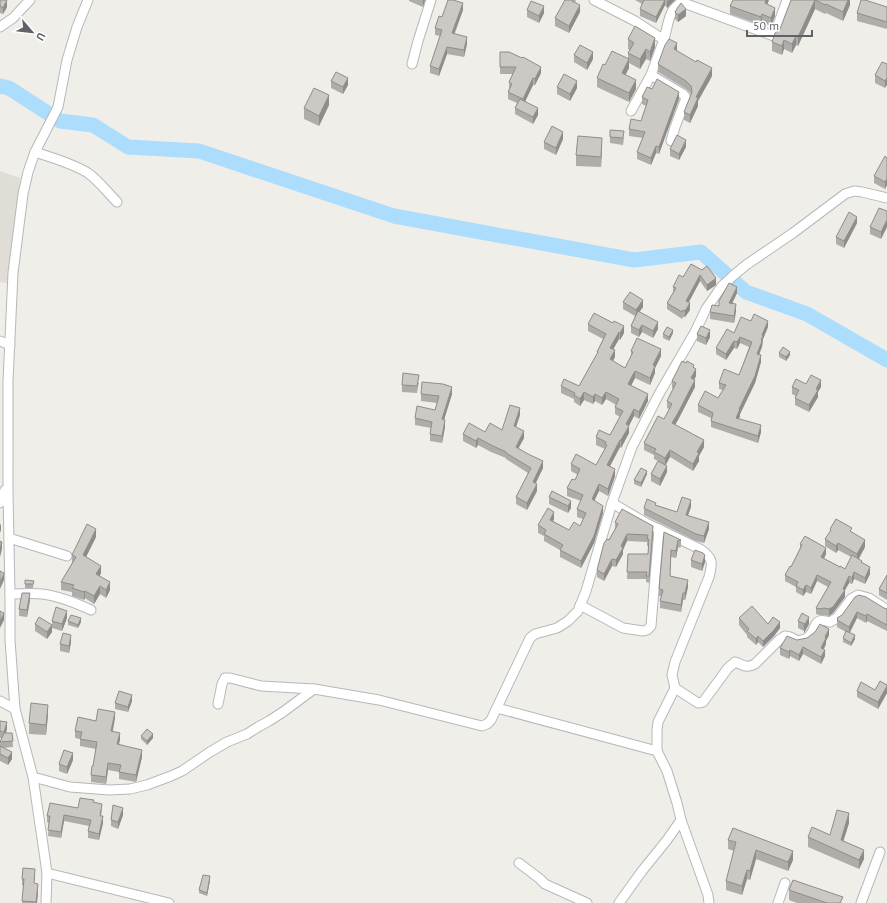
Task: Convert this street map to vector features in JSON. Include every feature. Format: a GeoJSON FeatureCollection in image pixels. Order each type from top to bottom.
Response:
{"type":"FeatureCollection","features":[{"type":"Feature","properties":{"kind":"street"},"geometry":{"type":"LineString","coordinates":[[0,27],[13,18],[30,0]]}},
{"type":"Feature","properties":{"kind":"street"},"geometry":{"type":"LineString","coordinates":[[46,903],[47,873],[33,777],[15,710],[10,632],[9,538],[4,490],[4,408],[10,345],[13,273],[23,194],[28,172],[35,152],[58,108],[67,60],[77,27],[88,0]]}},
{"type":"Feature","properties":{"kind":"street"},"geometry":{"type":"LineString","coordinates":[[412,64],[431,0]]}},
{"type":"Feature","properties":{"kind":"street"},"geometry":{"type":"LineString","coordinates":[[594,0],[635,21],[664,39]]}},
{"type":"Feature","properties":{"kind":"street"},"geometry":{"type":"LineString","coordinates":[[631,112],[651,76],[672,12],[682,1],[774,36],[787,0]]}},
{"type":"Feature","properties":{"kind":"street"},"geometry":{"type":"LineString","coordinates":[[651,76],[683,94],[686,98],[671,141]]}},
{"type":"Feature","properties":{"kind":"street"},"geometry":{"type":"LineString","coordinates":[[35,152],[69,163],[88,174],[117,202]]}},
{"type":"Feature","properties":{"kind":"street"},"geometry":{"type":"LineString","coordinates":[[218,704],[222,684],[225,678],[230,678],[261,686],[314,689],[379,700],[482,726],[488,724],[530,638],[535,634],[557,628],[568,621],[578,611],[586,591],[612,503],[632,447],[659,394],[695,332],[706,309],[722,286],[746,265],[793,233],[845,194],[854,191],[887,198]]}},
{"type":"Feature","properties":{"kind":"street"},"geometry":{"type":"LineString","coordinates":[[0,341],[10,345]]}},
{"type":"Feature","properties":{"kind":"street"},"geometry":{"type":"LineString","coordinates":[[0,503],[4,490]]}},
{"type":"Feature","properties":{"kind":"street"},"geometry":{"type":"LineString","coordinates":[[612,503],[659,529],[700,548],[707,554],[712,565],[675,662],[672,675],[675,688],[658,722],[657,730],[657,750],[667,771],[676,797],[681,820],[708,895],[709,903]]}},
{"type":"Feature","properties":{"kind":"street"},"geometry":{"type":"LineString","coordinates":[[580,605],[623,628],[643,631],[647,630],[651,626],[659,529]]}},
{"type":"Feature","properties":{"kind":"street"},"geometry":{"type":"LineString","coordinates":[[9,538],[67,556]]}},
{"type":"Feature","properties":{"kind":"street"},"geometry":{"type":"LineString","coordinates":[[10,594],[43,594],[54,596],[91,610]]}},
{"type":"Feature","properties":{"kind":"street"},"geometry":{"type":"LineString","coordinates":[[675,688],[698,703],[703,702],[728,668],[735,662],[745,667],[755,664],[785,636],[798,641],[807,638],[819,620],[830,622],[837,618],[851,599],[858,595],[869,598],[887,610]]}},
{"type":"Feature","properties":{"kind":"street"},"geometry":{"type":"LineString","coordinates":[[0,632],[10,632]]}},
{"type":"Feature","properties":{"kind":"street"},"geometry":{"type":"LineString","coordinates":[[33,777],[70,786],[109,790],[130,789],[147,785],[182,771],[227,742],[247,734],[283,712],[314,689]]}},
{"type":"Feature","properties":{"kind":"street"},"geometry":{"type":"LineString","coordinates":[[0,701],[15,710]]}},
{"type":"Feature","properties":{"kind":"street"},"geometry":{"type":"LineString","coordinates":[[497,708],[657,750]]}},
{"type":"Feature","properties":{"kind":"street"},"geometry":{"type":"LineString","coordinates":[[619,903],[637,876],[681,820]]}},
{"type":"Feature","properties":{"kind":"street"},"geometry":{"type":"LineString","coordinates":[[862,903],[880,852]]}},
{"type":"Feature","properties":{"kind":"street"},"geometry":{"type":"LineString","coordinates":[[519,863],[545,884],[587,903]]}},
{"type":"Feature","properties":{"kind":"street"},"geometry":{"type":"LineString","coordinates":[[47,873],[169,903]]}},
{"type":"Feature","properties":{"kind":"street"},"geometry":{"type":"LineString","coordinates":[[778,903],[785,883]]}},
{"type":"Feature","properties":{"kind":"shaded area"},"geometry":{"type":"Polygon","coordinates":[[[0,171],[20,178],[8,283],[0,282],[0,171]]]}},
{"type":"Feature","properties":{"kind":"building"},"geometry":{"type":"Polygon","coordinates":[[[0,0],[7,0],[3,8],[0,6],[0,0]]]}},
{"type":"Feature","properties":{"kind":"building"},"geometry":{"type":"Polygon","coordinates":[[[448,0],[463,3],[452,33],[467,37],[464,50],[447,47],[439,69],[430,66],[442,30],[435,28],[439,16],[442,17],[448,0]]]}},
{"type":"Feature","properties":{"kind":"building"},"geometry":{"type":"Polygon","coordinates":[[[565,0],[573,0],[572,1],[580,5],[569,26],[555,18],[565,0]]]}},
{"type":"Feature","properties":{"kind":"building"},"geometry":{"type":"Polygon","coordinates":[[[644,0],[665,0],[656,17],[640,9],[644,0]]]}},
{"type":"Feature","properties":{"kind":"building"},"geometry":{"type":"Polygon","coordinates":[[[733,0],[766,0],[765,3],[775,8],[771,18],[762,14],[761,17],[730,6],[733,0]]]}},
{"type":"Feature","properties":{"kind":"building"},"geometry":{"type":"Polygon","coordinates":[[[791,0],[815,0],[798,37],[796,36],[792,44],[784,40],[782,46],[772,42],[775,33],[780,29],[791,0]]]}},
{"type":"Feature","properties":{"kind":"building"},"geometry":{"type":"Polygon","coordinates":[[[815,0],[848,0],[843,12],[815,0]]]}},
{"type":"Feature","properties":{"kind":"building"},"geometry":{"type":"Polygon","coordinates":[[[861,0],[887,7],[887,22],[857,13],[861,0]]]}},
{"type":"Feature","properties":{"kind":"building"},"geometry":{"type":"Polygon","coordinates":[[[531,1],[544,6],[539,16],[527,10],[531,1]]]}},
{"type":"Feature","properties":{"kind":"building"},"geometry":{"type":"Polygon","coordinates":[[[681,3],[686,9],[678,15],[675,12],[681,3]]]}},
{"type":"Feature","properties":{"kind":"building"},"geometry":{"type":"Polygon","coordinates":[[[635,26],[655,38],[650,52],[646,49],[640,59],[628,53],[634,43],[628,39],[635,26]]]}},
{"type":"Feature","properties":{"kind":"building"},"geometry":{"type":"Polygon","coordinates":[[[669,39],[677,43],[674,49],[696,62],[697,60],[712,68],[696,97],[698,98],[690,115],[684,112],[692,92],[691,86],[686,81],[658,64],[665,45],[669,39]]]}},
{"type":"Feature","properties":{"kind":"building"},"geometry":{"type":"Polygon","coordinates":[[[580,45],[593,52],[587,63],[574,55],[580,45]]]}},
{"type":"Feature","properties":{"kind":"building"},"geometry":{"type":"Polygon","coordinates":[[[612,51],[629,59],[622,73],[636,80],[629,93],[597,78],[603,64],[605,65],[612,51]]]}},
{"type":"Feature","properties":{"kind":"building"},"geometry":{"type":"Polygon","coordinates":[[[500,52],[509,52],[522,58],[523,57],[541,67],[535,79],[533,78],[523,99],[508,92],[512,84],[509,82],[516,67],[500,67],[500,52]]]}},
{"type":"Feature","properties":{"kind":"building"},"geometry":{"type":"Polygon","coordinates":[[[882,62],[887,64],[887,78],[885,81],[875,75],[882,62]]]}},
{"type":"Feature","properties":{"kind":"building"},"geometry":{"type":"Polygon","coordinates":[[[336,72],[348,78],[343,87],[331,81],[336,72]]]}},
{"type":"Feature","properties":{"kind":"building"},"geometry":{"type":"Polygon","coordinates":[[[564,74],[577,81],[570,94],[557,87],[564,74]]]}},
{"type":"Feature","properties":{"kind":"building"},"geometry":{"type":"Polygon","coordinates":[[[657,79],[679,92],[659,147],[656,146],[651,158],[637,152],[645,132],[629,129],[631,119],[641,121],[648,100],[642,97],[647,87],[652,89],[657,79]]]}},
{"type":"Feature","properties":{"kind":"building"},"geometry":{"type":"Polygon","coordinates":[[[314,88],[329,95],[319,116],[304,108],[314,88]]]}},
{"type":"Feature","properties":{"kind":"building"},"geometry":{"type":"Polygon","coordinates":[[[520,99],[538,108],[533,117],[515,108],[520,99]]]}},
{"type":"Feature","properties":{"kind":"building"},"geometry":{"type":"Polygon","coordinates":[[[552,126],[563,132],[556,148],[544,142],[552,126]]]}},
{"type":"Feature","properties":{"kind":"building"},"geometry":{"type":"Polygon","coordinates":[[[610,130],[624,131],[623,138],[610,137],[610,130]]]}},
{"type":"Feature","properties":{"kind":"building"},"geometry":{"type":"Polygon","coordinates":[[[677,135],[686,140],[679,154],[670,149],[677,135]]]}},
{"type":"Feature","properties":{"kind":"building"},"geometry":{"type":"Polygon","coordinates":[[[578,136],[602,138],[601,157],[576,155],[578,136]]]}},
{"type":"Feature","properties":{"kind":"building"},"geometry":{"type":"Polygon","coordinates":[[[885,156],[887,158],[887,179],[885,182],[874,176],[885,156]]]}},
{"type":"Feature","properties":{"kind":"building"},"geometry":{"type":"Polygon","coordinates":[[[879,208],[887,211],[887,220],[881,232],[870,227],[879,208]]]}},
{"type":"Feature","properties":{"kind":"building"},"geometry":{"type":"Polygon","coordinates":[[[849,212],[857,217],[844,241],[836,237],[849,212]]]}},
{"type":"Feature","properties":{"kind":"building"},"geometry":{"type":"Polygon","coordinates":[[[691,264],[702,270],[707,266],[716,278],[707,285],[700,275],[686,301],[690,303],[685,311],[683,310],[682,312],[667,303],[676,288],[673,287],[679,275],[683,277],[691,264]]]}},
{"type":"Feature","properties":{"kind":"building"},"geometry":{"type":"Polygon","coordinates":[[[729,283],[737,287],[729,303],[736,304],[734,316],[710,312],[712,305],[719,306],[719,301],[729,283]]]}},
{"type":"Feature","properties":{"kind":"building"},"geometry":{"type":"Polygon","coordinates":[[[630,292],[643,300],[636,310],[623,302],[630,292]]]}},
{"type":"Feature","properties":{"kind":"building"},"geometry":{"type":"Polygon","coordinates":[[[638,311],[658,322],[653,331],[642,325],[639,330],[631,326],[638,311]]]}},
{"type":"Feature","properties":{"kind":"building"},"geometry":{"type":"Polygon","coordinates":[[[594,313],[613,323],[614,321],[624,326],[610,348],[615,350],[610,359],[625,368],[633,352],[631,351],[637,338],[661,349],[653,365],[655,366],[650,378],[635,371],[628,384],[648,394],[639,412],[634,409],[626,424],[629,426],[607,465],[615,469],[608,489],[599,484],[592,499],[603,506],[594,536],[581,561],[560,550],[563,545],[544,534],[546,530],[538,525],[548,508],[554,512],[550,520],[569,530],[574,522],[580,526],[586,513],[577,509],[583,495],[567,488],[572,479],[575,480],[580,469],[571,464],[576,454],[596,465],[607,445],[605,444],[606,442],[596,437],[599,430],[610,435],[623,411],[615,407],[619,399],[606,392],[602,398],[595,394],[593,397],[584,392],[580,399],[574,395],[575,393],[561,386],[564,379],[579,386],[598,352],[606,334],[588,324],[594,313]]]}},
{"type":"Feature","properties":{"kind":"building"},"geometry":{"type":"Polygon","coordinates":[[[754,314],[768,321],[762,335],[762,341],[757,354],[761,355],[755,376],[736,418],[761,425],[758,436],[711,421],[713,413],[698,405],[705,391],[718,398],[726,385],[719,383],[724,369],[739,375],[752,342],[740,337],[737,342],[734,341],[726,354],[716,348],[727,329],[734,333],[741,317],[751,321],[754,314]]]}},
{"type":"Feature","properties":{"kind":"building"},"geometry":{"type":"Polygon","coordinates":[[[701,326],[710,330],[706,338],[697,334],[701,326]]]}},
{"type":"Feature","properties":{"kind":"building"},"geometry":{"type":"Polygon","coordinates":[[[667,327],[673,330],[669,337],[663,334],[667,327]]]}},
{"type":"Feature","properties":{"kind":"building"},"geometry":{"type":"Polygon","coordinates":[[[783,347],[790,352],[786,357],[779,353],[783,347]]]}},
{"type":"Feature","properties":{"kind":"building"},"geometry":{"type":"Polygon","coordinates":[[[682,361],[686,363],[687,361],[694,365],[693,367],[696,369],[691,378],[695,380],[672,423],[704,440],[697,452],[699,453],[693,464],[670,450],[665,458],[654,452],[656,449],[644,443],[658,416],[664,419],[672,404],[667,401],[676,383],[672,381],[682,361]]]}},
{"type":"Feature","properties":{"kind":"building"},"geometry":{"type":"Polygon","coordinates":[[[403,373],[419,375],[417,386],[402,385],[403,373]]]}},
{"type":"Feature","properties":{"kind":"building"},"geometry":{"type":"Polygon","coordinates":[[[811,375],[821,380],[816,389],[818,390],[809,405],[795,398],[799,390],[792,387],[796,379],[806,384],[811,375]]]}},
{"type":"Feature","properties":{"kind":"building"},"geometry":{"type":"Polygon","coordinates":[[[422,382],[443,384],[452,387],[442,419],[445,420],[442,436],[430,434],[432,422],[415,418],[417,406],[435,410],[439,396],[421,394],[422,382]]]}},
{"type":"Feature","properties":{"kind":"building"},"geometry":{"type":"Polygon","coordinates":[[[510,405],[520,408],[514,426],[524,431],[516,447],[543,461],[533,482],[537,484],[527,503],[516,497],[531,468],[506,452],[478,438],[476,441],[463,434],[469,423],[485,432],[490,423],[502,430],[510,405]]]}},
{"type":"Feature","properties":{"kind":"building"},"geometry":{"type":"Polygon","coordinates":[[[658,461],[667,466],[660,479],[651,474],[658,461]]]}},
{"type":"Feature","properties":{"kind":"building"},"geometry":{"type":"Polygon","coordinates":[[[641,468],[647,471],[641,483],[634,480],[641,468]]]}},
{"type":"Feature","properties":{"kind":"building"},"geometry":{"type":"Polygon","coordinates":[[[552,491],[571,501],[568,506],[549,497],[552,491]]]}},
{"type":"Feature","properties":{"kind":"building"},"geometry":{"type":"Polygon","coordinates":[[[682,497],[691,500],[686,515],[709,522],[704,536],[696,534],[644,508],[647,499],[656,503],[655,505],[677,512],[682,497]]]}},
{"type":"Feature","properties":{"kind":"building"},"geometry":{"type":"Polygon","coordinates":[[[622,509],[653,526],[649,576],[646,576],[647,572],[627,572],[628,554],[648,554],[648,535],[627,534],[621,546],[623,548],[616,560],[612,559],[604,574],[597,570],[604,543],[607,539],[609,540],[618,524],[615,522],[622,509]]]}},
{"type":"Feature","properties":{"kind":"building"},"geometry":{"type":"Polygon","coordinates":[[[836,519],[852,528],[850,531],[865,540],[857,554],[838,543],[836,546],[825,539],[836,519]]]}},
{"type":"Feature","properties":{"kind":"building"},"geometry":{"type":"Polygon","coordinates":[[[87,524],[96,529],[83,555],[101,566],[96,574],[110,582],[106,590],[100,586],[94,596],[85,591],[72,588],[74,585],[61,582],[76,557],[72,555],[87,524]]]}},
{"type":"Feature","properties":{"kind":"building"},"geometry":{"type":"Polygon","coordinates":[[[664,532],[681,540],[678,540],[676,551],[671,550],[670,576],[688,580],[685,593],[683,593],[681,605],[660,601],[663,590],[659,589],[664,532]]]}},
{"type":"Feature","properties":{"kind":"building"},"geometry":{"type":"Polygon","coordinates":[[[805,536],[826,548],[821,557],[840,567],[845,569],[852,555],[870,567],[865,578],[854,572],[852,578],[849,576],[843,589],[845,590],[833,607],[829,609],[816,608],[831,582],[817,575],[811,588],[806,585],[803,590],[796,586],[798,582],[785,575],[790,566],[791,567],[802,545],[800,544],[805,536]]]}},
{"type":"Feature","properties":{"kind":"building"},"geometry":{"type":"Polygon","coordinates":[[[695,550],[705,555],[702,564],[691,560],[695,550]]]}},
{"type":"Feature","properties":{"kind":"building"},"geometry":{"type":"Polygon","coordinates":[[[0,571],[4,573],[0,583],[0,571]]]}},
{"type":"Feature","properties":{"kind":"building"},"geometry":{"type":"Polygon","coordinates":[[[887,575],[887,593],[879,589],[887,575]]]}},
{"type":"Feature","properties":{"kind":"building"},"geometry":{"type":"Polygon","coordinates":[[[25,580],[34,581],[33,584],[25,584],[25,580]]]}},
{"type":"Feature","properties":{"kind":"building"},"geometry":{"type":"Polygon","coordinates":[[[22,593],[30,593],[27,610],[19,609],[22,593]]]}},
{"type":"Feature","properties":{"kind":"building"},"geometry":{"type":"Polygon","coordinates":[[[859,595],[866,597],[887,609],[887,625],[867,614],[866,616],[857,612],[849,627],[837,620],[837,618],[842,615],[855,597],[859,595]]]}},
{"type":"Feature","properties":{"kind":"building"},"geometry":{"type":"Polygon","coordinates":[[[752,606],[768,624],[773,617],[780,622],[763,641],[758,636],[756,639],[747,631],[749,629],[739,618],[752,606]]]}},
{"type":"Feature","properties":{"kind":"building"},"geometry":{"type":"Polygon","coordinates":[[[56,607],[67,611],[62,624],[52,621],[56,607]]]}},
{"type":"Feature","properties":{"kind":"building"},"geometry":{"type":"Polygon","coordinates":[[[0,611],[4,613],[0,621],[0,611]]]}},
{"type":"Feature","properties":{"kind":"building"},"geometry":{"type":"Polygon","coordinates":[[[802,613],[809,617],[804,626],[805,624],[798,621],[802,613]]]}},
{"type":"Feature","properties":{"kind":"building"},"geometry":{"type":"Polygon","coordinates":[[[71,615],[81,618],[78,625],[68,621],[71,615]]]}},
{"type":"Feature","properties":{"kind":"building"},"geometry":{"type":"Polygon","coordinates":[[[39,617],[52,625],[47,632],[35,624],[39,617]]]}},
{"type":"Feature","properties":{"kind":"building"},"geometry":{"type":"Polygon","coordinates":[[[820,624],[829,629],[821,648],[825,650],[821,657],[803,647],[799,655],[790,650],[789,652],[780,648],[787,636],[797,640],[807,638],[815,632],[820,624]]]}},
{"type":"Feature","properties":{"kind":"building"},"geometry":{"type":"Polygon","coordinates":[[[846,631],[855,635],[851,643],[843,638],[846,631]]]}},
{"type":"Feature","properties":{"kind":"building"},"geometry":{"type":"Polygon","coordinates":[[[63,633],[71,635],[69,646],[60,644],[63,633]]]}},
{"type":"Feature","properties":{"kind":"building"},"geometry":{"type":"Polygon","coordinates":[[[880,681],[887,686],[878,702],[857,691],[861,682],[875,690],[880,681]]]}},
{"type":"Feature","properties":{"kind":"building"},"geometry":{"type":"Polygon","coordinates":[[[119,691],[132,695],[128,707],[115,703],[119,691]]]}},
{"type":"Feature","properties":{"kind":"building"},"geometry":{"type":"Polygon","coordinates":[[[31,703],[48,705],[46,725],[29,723],[31,703]]]}},
{"type":"Feature","properties":{"kind":"building"},"geometry":{"type":"Polygon","coordinates":[[[98,709],[115,712],[111,731],[120,733],[117,744],[142,750],[136,775],[119,772],[121,765],[108,763],[106,777],[91,775],[97,742],[80,739],[82,732],[75,731],[78,717],[96,721],[98,709]]]}},
{"type":"Feature","properties":{"kind":"building"},"geometry":{"type":"Polygon","coordinates":[[[0,721],[7,722],[4,732],[0,731],[0,721]]]}},
{"type":"Feature","properties":{"kind":"building"},"geometry":{"type":"Polygon","coordinates":[[[147,729],[153,734],[147,741],[141,736],[147,729]]]}},
{"type":"Feature","properties":{"kind":"building"},"geometry":{"type":"Polygon","coordinates":[[[4,733],[12,733],[13,741],[0,742],[4,733]]]}},
{"type":"Feature","properties":{"kind":"building"},"geometry":{"type":"Polygon","coordinates":[[[0,746],[12,752],[8,758],[0,754],[0,746]]]}},
{"type":"Feature","properties":{"kind":"building"},"geometry":{"type":"Polygon","coordinates":[[[64,750],[73,753],[67,767],[59,764],[64,750]]]}},
{"type":"Feature","properties":{"kind":"building"},"geometry":{"type":"Polygon","coordinates":[[[80,798],[94,800],[93,802],[102,804],[100,816],[103,816],[99,834],[88,831],[91,820],[64,815],[61,832],[48,830],[50,816],[47,816],[50,803],[78,808],[80,798]]]}},
{"type":"Feature","properties":{"kind":"building"},"geometry":{"type":"Polygon","coordinates":[[[113,805],[123,808],[118,822],[111,820],[113,805]]]}},
{"type":"Feature","properties":{"kind":"building"},"geometry":{"type":"Polygon","coordinates":[[[837,810],[849,813],[841,840],[864,850],[859,860],[808,837],[812,827],[830,835],[837,810]]]}},
{"type":"Feature","properties":{"kind":"building"},"geometry":{"type":"Polygon","coordinates":[[[733,828],[793,851],[788,862],[756,850],[750,871],[747,870],[742,886],[726,881],[736,842],[728,840],[733,828]]]}},
{"type":"Feature","properties":{"kind":"building"},"geometry":{"type":"Polygon","coordinates":[[[23,868],[35,869],[34,883],[38,884],[36,902],[22,901],[24,879],[22,879],[23,868]]]}},
{"type":"Feature","properties":{"kind":"building"},"geometry":{"type":"Polygon","coordinates":[[[203,875],[210,876],[207,893],[199,890],[203,875]]]}},
{"type":"Feature","properties":{"kind":"building"},"geometry":{"type":"Polygon","coordinates":[[[793,880],[843,897],[840,903],[827,903],[789,890],[793,880]]]}},
{"type":"Feature","properties":{"kind":"waterway"},"geometry":{"type":"LineString","coordinates":[[0,86],[9,88],[60,121],[93,125],[128,147],[199,151],[394,216],[634,260],[701,252],[746,292],[807,314],[887,360]]}}]}
